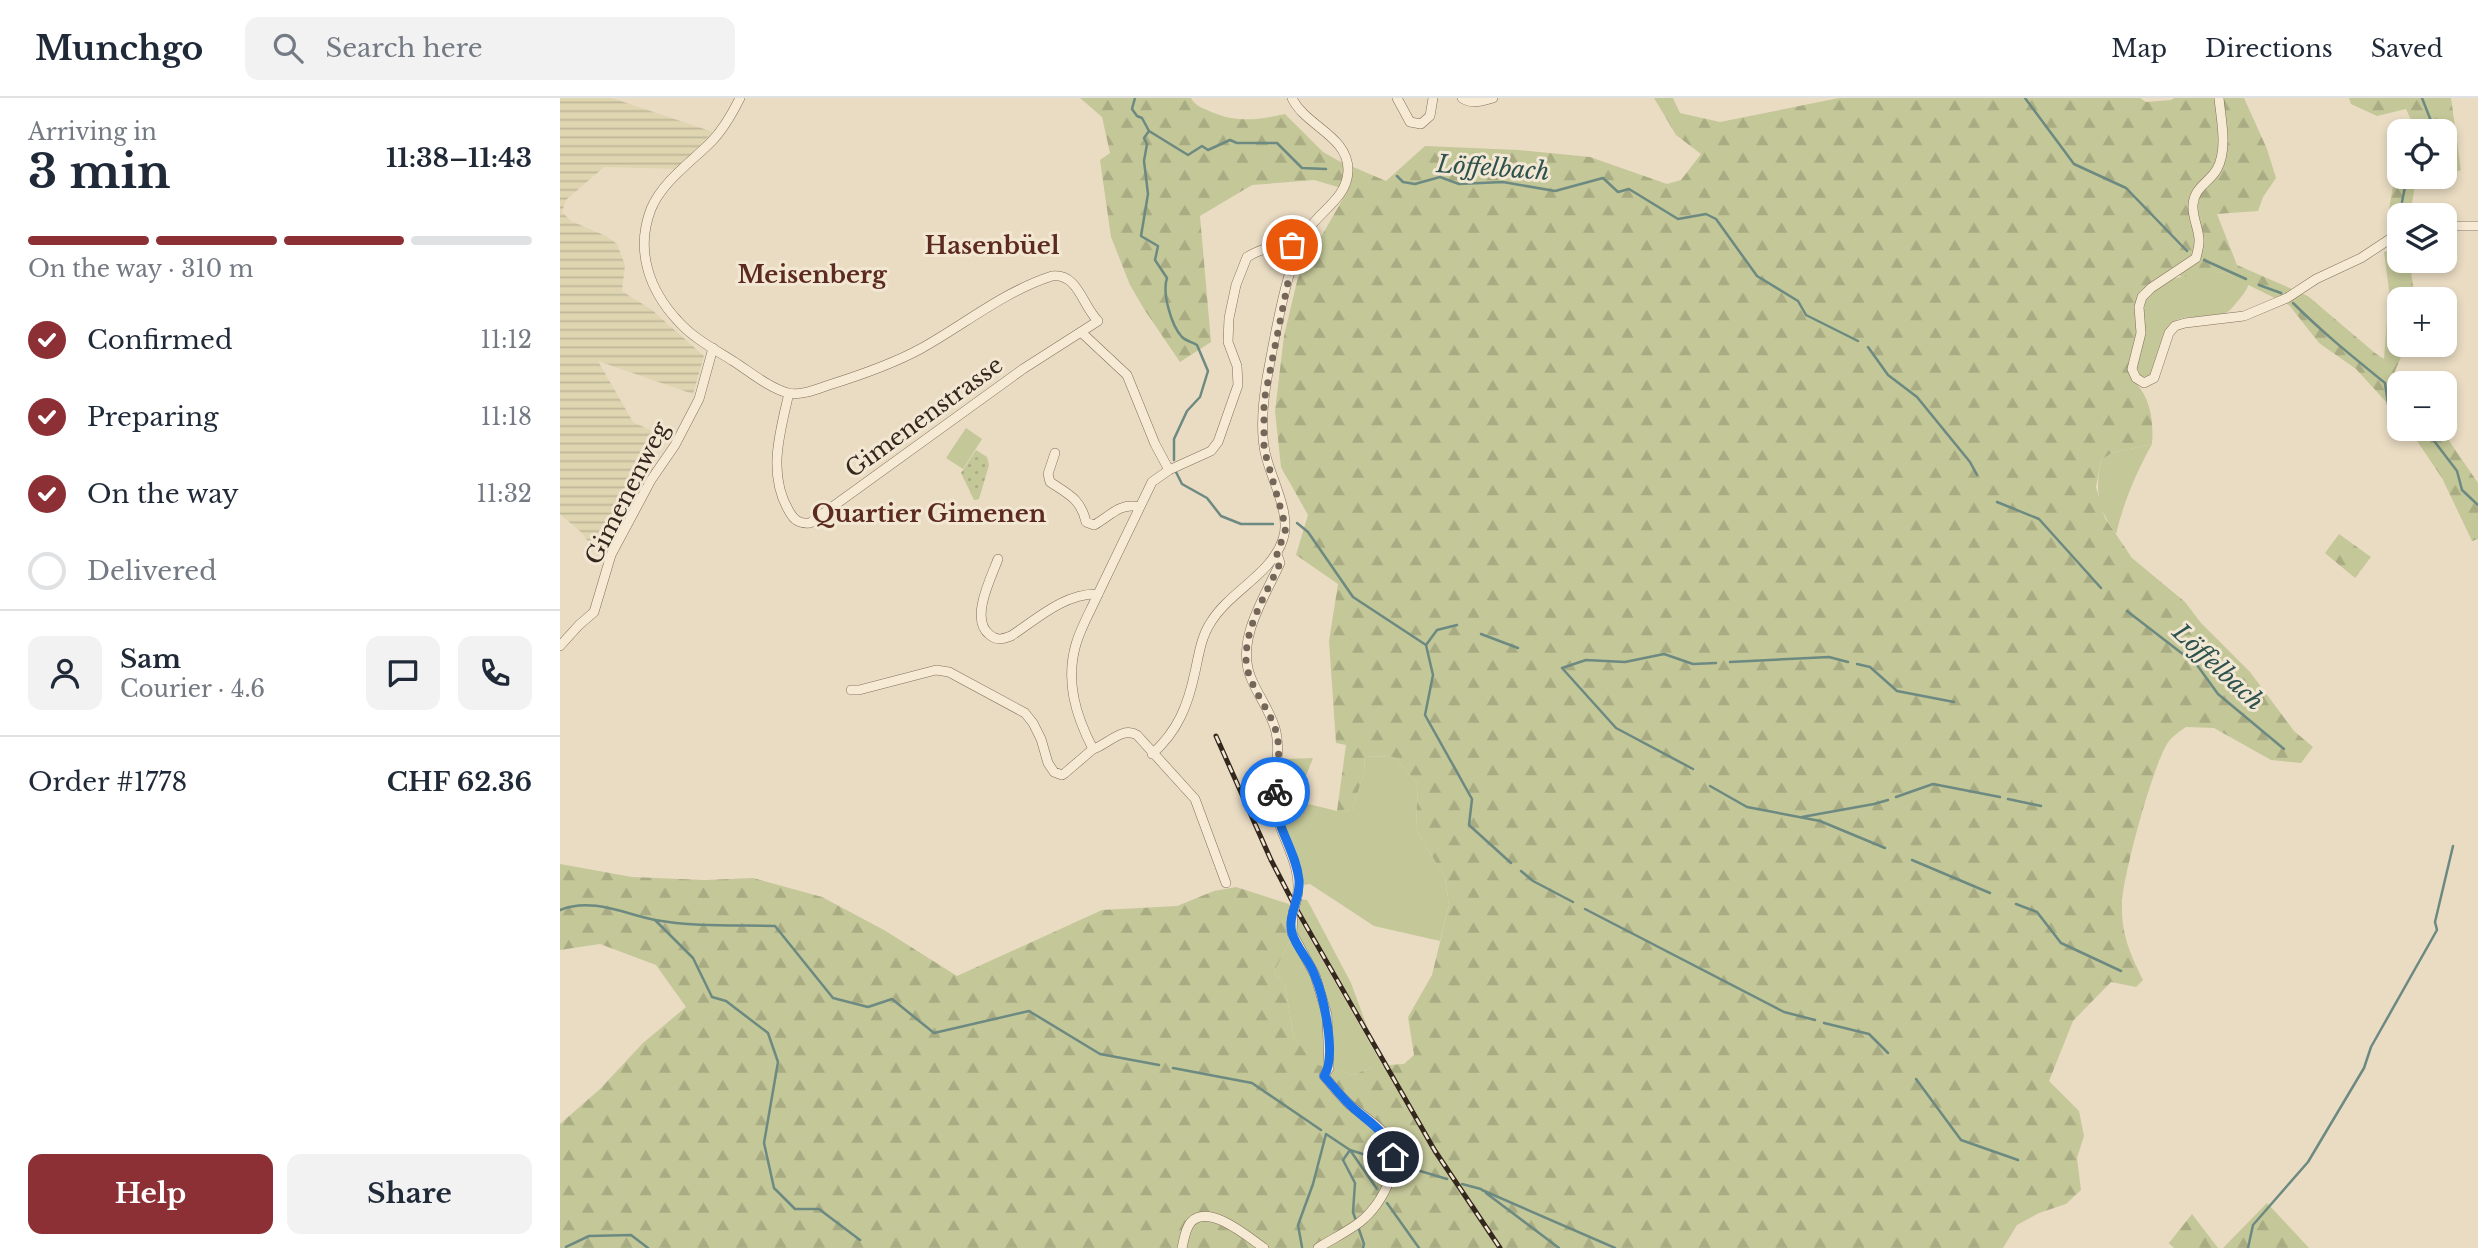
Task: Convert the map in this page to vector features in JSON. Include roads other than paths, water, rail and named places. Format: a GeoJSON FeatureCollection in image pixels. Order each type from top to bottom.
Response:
{"type":"FeatureCollection","features":[{"type":"Feature","properties":{"kind":"street"},"geometry":{"type":"LineString","coordinates":[[740,98],[713,141],[663,191],[652,207],[645,230],[645,259],[650,279],[659,296],[682,326],[713,348],[789,393],[809,391],[885,366],[923,347],[982,309],[1052,276],[1061,276],[1071,280],[1098,321],[1081,332],[1128,375],[1155,444],[1169,470]]}},
{"type":"Feature","properties":{"kind":"street"},"geometry":{"type":"LineString","coordinates":[[1152,754],[1166,742],[1185,710],[1202,639],[1212,620],[1277,554],[1286,528],[1264,449],[1267,377],[1289,277],[1299,246],[1312,224],[1339,197],[1348,171],[1343,151],[1301,111],[1292,98]]}},
{"type":"Feature","properties":{"kind":"street"},"geometry":{"type":"LineString","coordinates":[[1397,98],[1410,122],[1421,124],[1430,116],[1433,98]]}},
{"type":"Feature","properties":{"kind":"street"},"geometry":{"type":"LineString","coordinates":[[1462,98],[1467,102],[1477,102],[1493,98]]}},
{"type":"Feature","properties":{"kind":"street"},"geometry":{"type":"LineString","coordinates":[[2219,98],[2223,128],[2220,159],[2217,170],[2196,192],[2193,204],[2194,225],[2200,240],[2196,258],[2142,297],[2139,307],[2141,333],[2132,369],[2136,378],[2144,383],[2154,379],[2169,333],[2175,326],[2244,316],[2287,298],[2316,279],[2361,258],[2387,241]]}},
{"type":"Feature","properties":{"kind":"street"},"geometry":{"type":"LineString","coordinates":[[2457,226],[2478,226]]}},
{"type":"Feature","properties":{"kind":"street"},"geometry":{"type":"LineString","coordinates":[[1093,749],[1072,697],[1076,644],[1152,482],[1169,470],[1211,451],[1218,442],[1238,385],[1237,366],[1228,342],[1229,318],[1236,285],[1247,257],[1270,247],[1285,244],[1299,246]]}},
{"type":"Feature","properties":{"kind":"street","name":"Gimenenstrasse"},"geometry":{"type":"LineString","coordinates":[[789,393],[777,450],[776,472],[780,490],[793,519],[810,523],[1023,369],[1081,332]]}},
{"type":"Feature","properties":{"kind":"street","name":"Gimenenweg"},"geometry":{"type":"LineString","coordinates":[[560,646],[594,612],[609,561],[651,481],[670,454],[699,399],[713,348]]}},
{"type":"Feature","properties":{"kind":"street"},"geometry":{"type":"LineString","coordinates":[[1055,453],[1048,474],[1049,482],[1077,500],[1084,509],[1086,522],[1094,525],[1129,504],[1139,507]]}},
{"type":"Feature","properties":{"kind":"street"},"geometry":{"type":"LineString","coordinates":[[1277,554],[1280,563],[1253,624],[1246,662],[1276,729],[1279,760],[1275,810],[1298,873],[1292,933],[1315,975],[1327,1015],[1329,1069],[1324,1076],[1347,1103],[1384,1133],[1393,1157],[1391,1173],[1372,1212],[1357,1225],[1337,1234],[1318,1248]]}},
{"type":"Feature","properties":{"kind":"street"},"geometry":{"type":"LineString","coordinates":[[998,559],[984,596],[981,614],[983,626],[992,638],[1002,640],[1011,636],[1069,599],[1098,594]]}},
{"type":"Feature","properties":{"kind":"street"},"geometry":{"type":"LineString","coordinates":[[851,690],[943,670],[982,688],[1025,713],[1036,727],[1048,763],[1054,772],[1062,775],[1093,749],[1101,747],[1122,733],[1131,732],[1195,799],[1226,883]]}},
{"type":"Feature","properties":{"kind":"street"},"geometry":{"type":"LineString","coordinates":[[1182,1248],[1191,1222],[1211,1216],[1264,1248]]}},
{"type":"Feature","properties":{"kind":"waterway","name":"Löffelbach"},"geometry":{"type":"LineString","coordinates":[[1135,98],[1132,109],[1142,118],[1149,131],[1188,155],[1202,146],[1208,150],[1230,140],[1237,143],[1277,143],[1302,168],[1326,169]]}},
{"type":"Feature","properties":{"kind":"waterway"},"geometry":{"type":"LineString","coordinates":[[2025,98],[2074,164],[2126,188],[2187,251]]}},
{"type":"Feature","properties":{"kind":"waterway"},"geometry":{"type":"LineString","coordinates":[[2422,98],[2430,119]]}},
{"type":"Feature","properties":{"kind":"waterway"},"geometry":{"type":"LineString","coordinates":[[1149,131],[1144,138],[1147,144],[1144,161],[1148,194],[1141,236],[1158,246],[1155,260],[1167,278],[1166,292],[1171,317],[1182,337],[1197,345],[1208,371],[1200,397],[1187,411],[1174,439],[1174,460]]}},
{"type":"Feature","properties":{"kind":"waterway","name":"Löffelbach"},"geometry":{"type":"LineString","coordinates":[[1397,176],[1403,182],[1415,184],[1440,177],[1459,184],[1503,182],[1555,191],[1603,178],[1618,192],[1629,189],[1678,219],[1706,214],[1716,219],[1757,276],[1798,301],[1806,315],[1858,341]]}},
{"type":"Feature","properties":{"kind":"waterway"},"geometry":{"type":"LineString","coordinates":[[2402,202],[2405,189]]}},
{"type":"Feature","properties":{"kind":"waterway"},"geometry":{"type":"LineString","coordinates":[[2204,260],[2246,279]]}},
{"type":"Feature","properties":{"kind":"waterway"},"geometry":{"type":"LineString","coordinates":[[2259,285],[2281,293]]}},
{"type":"Feature","properties":{"kind":"waterway"},"geometry":{"type":"LineString","coordinates":[[2293,303],[2385,383],[2387,397]]}},
{"type":"Feature","properties":{"kind":"waterway","name":"Löffelbach"},"geometry":{"type":"LineString","coordinates":[[1868,347],[1888,375],[1917,397],[1970,462],[1977,475]]}},
{"type":"Feature","properties":{"kind":"waterway"},"geometry":{"type":"LineString","coordinates":[[2434,441],[2457,471],[2462,490],[2478,505]]}},
{"type":"Feature","properties":{"kind":"waterway"},"geometry":{"type":"LineString","coordinates":[[1176,472],[1182,484],[1207,498],[1221,516],[1241,524],[1273,524]]}},
{"type":"Feature","properties":{"kind":"waterway","name":"Löffelbach"},"geometry":{"type":"LineString","coordinates":[[1997,502],[2039,519],[2101,588]]}},
{"type":"Feature","properties":{"kind":"waterway"},"geometry":{"type":"LineString","coordinates":[[1297,523],[1308,532],[1353,597],[1426,645],[1437,630],[1457,625]]}},
{"type":"Feature","properties":{"kind":"waterway","name":"Löffelbach"},"geometry":{"type":"LineString","coordinates":[[2127,611],[2197,665],[2218,694],[2284,749]]}},
{"type":"Feature","properties":{"kind":"waterway"},"geometry":{"type":"LineString","coordinates":[[1481,634],[1518,648]]}},
{"type":"Feature","properties":{"kind":"waterway"},"geometry":{"type":"LineString","coordinates":[[1426,645],[1433,675],[1425,715],[1472,799],[1469,825],[1511,863]]}},
{"type":"Feature","properties":{"kind":"waterway"},"geometry":{"type":"LineString","coordinates":[[1693,769],[1616,728],[1562,668],[1586,660],[1625,662],[1664,654],[1693,664],[1716,663]]}},
{"type":"Feature","properties":{"kind":"waterway"},"geometry":{"type":"LineString","coordinates":[[1730,662],[1829,657],[1848,662]]}},
{"type":"Feature","properties":{"kind":"waterway"},"geometry":{"type":"LineString","coordinates":[[1857,664],[1870,667],[1897,691],[1954,702]]}},
{"type":"Feature","properties":{"kind":"waterway"},"geometry":{"type":"LineString","coordinates":[[1896,797],[1933,784],[2000,797]]}},
{"type":"Feature","properties":{"kind":"waterway"},"geometry":{"type":"LineString","coordinates":[[1710,786],[1747,807],[1820,821],[1885,848]]}},
{"type":"Feature","properties":{"kind":"waterway"},"geometry":{"type":"LineString","coordinates":[[2008,799],[2041,806]]}},
{"type":"Feature","properties":{"kind":"waterway"},"geometry":{"type":"LineString","coordinates":[[1802,817],[1888,800]]}},
{"type":"Feature","properties":{"kind":"waterway"},"geometry":{"type":"LineString","coordinates":[[2248,1248],[2253,1225],[2308,1162],[2364,1068],[2371,1047],[2437,930],[2435,922],[2453,846]]}},
{"type":"Feature","properties":{"kind":"waterway"},"geometry":{"type":"LineString","coordinates":[[1912,860],[1990,893]]}},
{"type":"Feature","properties":{"kind":"waterway"},"geometry":{"type":"LineString","coordinates":[[1521,871],[1533,881],[1573,902]]}},
{"type":"Feature","properties":{"kind":"waterway"},"geometry":{"type":"LineString","coordinates":[[2016,904],[2037,912],[2061,943],[2121,971]]}},
{"type":"Feature","properties":{"kind":"waterway"},"geometry":{"type":"LineString","coordinates":[[560,910],[584,905],[670,922],[775,926],[833,998],[868,1007],[892,999],[934,1033],[1029,1011],[1100,1054],[1159,1065]]}},
{"type":"Feature","properties":{"kind":"waterway"},"geometry":{"type":"LineString","coordinates":[[1585,909],[1784,1012],[1815,1020]]}},
{"type":"Feature","properties":{"kind":"waterway"},"geometry":{"type":"LineString","coordinates":[[655,920],[693,958],[712,997],[726,1001],[768,1033],[778,1062],[764,1143],[774,1188],[795,1209],[819,1209],[860,1240]]}},
{"type":"Feature","properties":{"kind":"waterway"},"geometry":{"type":"LineString","coordinates":[[1824,1023],[1869,1034],[1888,1053]]}},
{"type":"Feature","properties":{"kind":"waterway"},"geometry":{"type":"LineString","coordinates":[[1173,1068],[1252,1083],[1321,1130]]}},
{"type":"Feature","properties":{"kind":"waterway"},"geometry":{"type":"LineString","coordinates":[[1916,1079],[1961,1140],[2018,1160]]}},
{"type":"Feature","properties":{"kind":"waterway"},"geometry":{"type":"LineString","coordinates":[[1302,1247],[1298,1225],[1313,1184],[1326,1134],[1350,1150],[1385,1161]]}},
{"type":"Feature","properties":{"kind":"waterway"},"geometry":{"type":"LineString","coordinates":[[1363,1248],[1353,1212],[1355,1183],[1343,1160],[1350,1150],[1377,1189]]}},
{"type":"Feature","properties":{"kind":"waterway"},"geometry":{"type":"LineString","coordinates":[[1400,1165],[1447,1179]]}},
{"type":"Feature","properties":{"kind":"waterway"},"geometry":{"type":"LineString","coordinates":[[1462,1184],[1481,1189]]}},
{"type":"Feature","properties":{"kind":"waterway"},"geometry":{"type":"LineString","coordinates":[[1482,1190],[1615,1248]]}},
{"type":"Feature","properties":{"kind":"waterway"},"geometry":{"type":"LineString","coordinates":[[1486,1193],[1559,1248]]}},
{"type":"Feature","properties":{"kind":"waterway"},"geometry":{"type":"LineString","coordinates":[[1387,1203],[1419,1248]]}},
{"type":"Feature","properties":{"kind":"waterway"},"geometry":{"type":"LineString","coordinates":[[566,1247],[589,1236],[631,1235],[648,1248]]}},
{"type":"Feature","properties":{"kind":"railway"},"geometry":{"type":"LineString","coordinates":[[1216,736],[1271,860],[1297,910],[1435,1151],[1500,1248]]}},
{"type":"Feature","properties":{"kind":"district","name":"Hasenbüel"},"geometry":{"type":"Point","coordinates":[992,246]}},
{"type":"Feature","properties":{"kind":"district","name":"Meisenberg"},"geometry":{"type":"Point","coordinates":[812,275]}},
{"type":"Feature","properties":{"kind":"district","name":"Quartier Gimenen"},"geometry":{"type":"Point","coordinates":[929,514]}}]}
